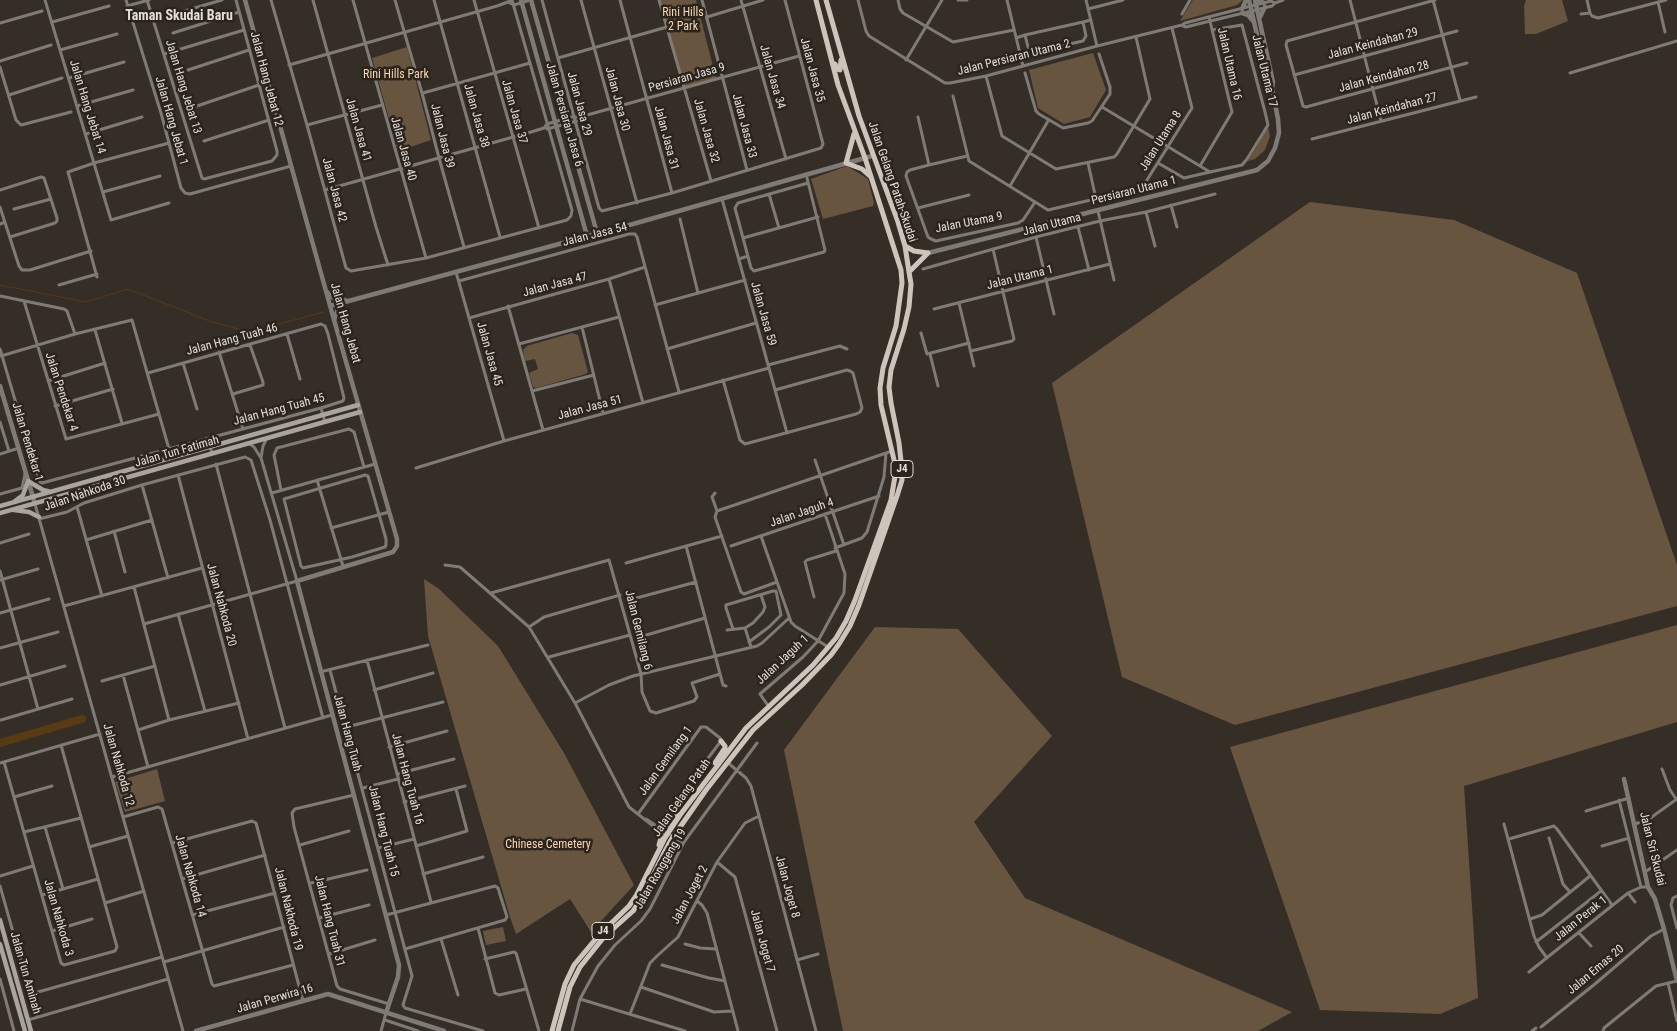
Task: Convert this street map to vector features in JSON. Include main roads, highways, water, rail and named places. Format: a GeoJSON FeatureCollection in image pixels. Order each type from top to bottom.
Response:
{"type":"FeatureCollection","features":[{"type":"Feature","properties":{"kind":"main road","name":"Jalan Gelang Patah-Skudai"},"geometry":{"type":"LineString","coordinates":[[816,0],[838,85],[899,260],[902,283],[896,326],[883,368],[880,388],[889,452],[895,464],[895,476],[889,508],[855,600],[846,621],[829,648]]}},
{"type":"Feature","properties":{"kind":"main road","name":"Jalan Gelang Patah-Skudai"},"geometry":{"type":"LineString","coordinates":[[826,0],[859,116],[872,156],[898,222],[905,246],[911,284],[909,307],[891,370],[889,387],[890,403],[899,443],[902,480],[887,529],[859,606],[848,629],[831,655]]}},
{"type":"Feature","properties":{"kind":"main road"},"geometry":{"type":"LineString","coordinates":[[829,51],[837,69],[840,70],[840,47]]}},
{"type":"Feature","properties":{"kind":"main road"},"geometry":{"type":"LineString","coordinates":[[854,132],[846,163],[862,169],[872,178]]}},
{"type":"Feature","properties":{"kind":"main road"},"geometry":{"type":"LineString","coordinates":[[905,246],[914,251],[928,253],[909,272]]}},
{"type":"Feature","properties":{"kind":"main road","name":"Jalan Tun Fatimah"},"geometry":{"type":"LineString","coordinates":[[0,506],[358,405]]}},
{"type":"Feature","properties":{"kind":"main road","name":"Jalan Tun Fatimah"},"geometry":{"type":"LineString","coordinates":[[0,513],[360,412]]}},
{"type":"Feature","properties":{"kind":"main road"},"geometry":{"type":"LineString","coordinates":[[11,503],[24,495],[28,481],[42,490],[52,492]]}},
{"type":"Feature","properties":{"kind":"main road"},"geometry":{"type":"LineString","coordinates":[[13,510],[29,512],[39,518]]}},
{"type":"Feature","properties":{"kind":"main road"},"geometry":{"type":"LineString","coordinates":[[817,669],[826,657],[829,648],[836,644],[848,629]]}},
{"type":"Feature","properties":{"kind":"main road","name":"Jalan Gelang Patah"},"geometry":{"type":"LineString","coordinates":[[558,1031],[570,986],[580,967],[604,937],[633,911],[642,898],[672,839],[746,728],[829,648]]}},
{"type":"Feature","properties":{"kind":"main road","name":"Jalan Gelang Patah"},"geometry":{"type":"LineString","coordinates":[[552,1031],[565,984],[574,966],[599,935],[629,906],[667,835],[706,779],[753,730],[831,655]]}},
{"type":"Feature","properties":{"kind":"main road"},"geometry":{"type":"LineString","coordinates":[[706,779],[726,746],[721,741]]}},
{"type":"Feature","properties":{"kind":"main road"},"geometry":{"type":"LineString","coordinates":[[656,856],[661,838],[657,827],[667,826],[689,802]]}},
{"type":"Feature","properties":{"kind":"main road","name":"Jalan Tun Aminah"},"geometry":{"type":"LineString","coordinates":[[0,920],[31,1031]]}},
{"type":"Feature","properties":{"kind":"main road","name":"Jalan Tun Aminah"},"geometry":{"type":"LineString","coordinates":[[0,944],[25,1031]]}},
{"type":"Feature","properties":{"kind":"waterway"},"geometry":{"type":"LineString","coordinates":[[0,285],[86,302],[128,289],[212,322],[249,332],[324,312]]}},
{"type":"Feature","properties":{"kind":"waterway"},"geometry":{"type":"LineString","coordinates":[[0,743],[82,719]]}},
{"type":"Feature","properties":{"kind":"district","name":"Taman Skudai Baru"},"geometry":{"type":"Point","coordinates":[179,16]}},
{"type":"Feature","properties":{"kind":"park label","name":"Rini Hills 2 Park"},"geometry":{"type":"Point","coordinates":[683,20]}},
{"type":"Feature","properties":{"kind":"park label","name":"Rini Hills Park"},"geometry":{"type":"Point","coordinates":[396,75]}},
{"type":"Feature","properties":{"kind":"park label","name":"Chinese Cemetery"},"geometry":{"type":"Point","coordinates":[548,845]}}]}
